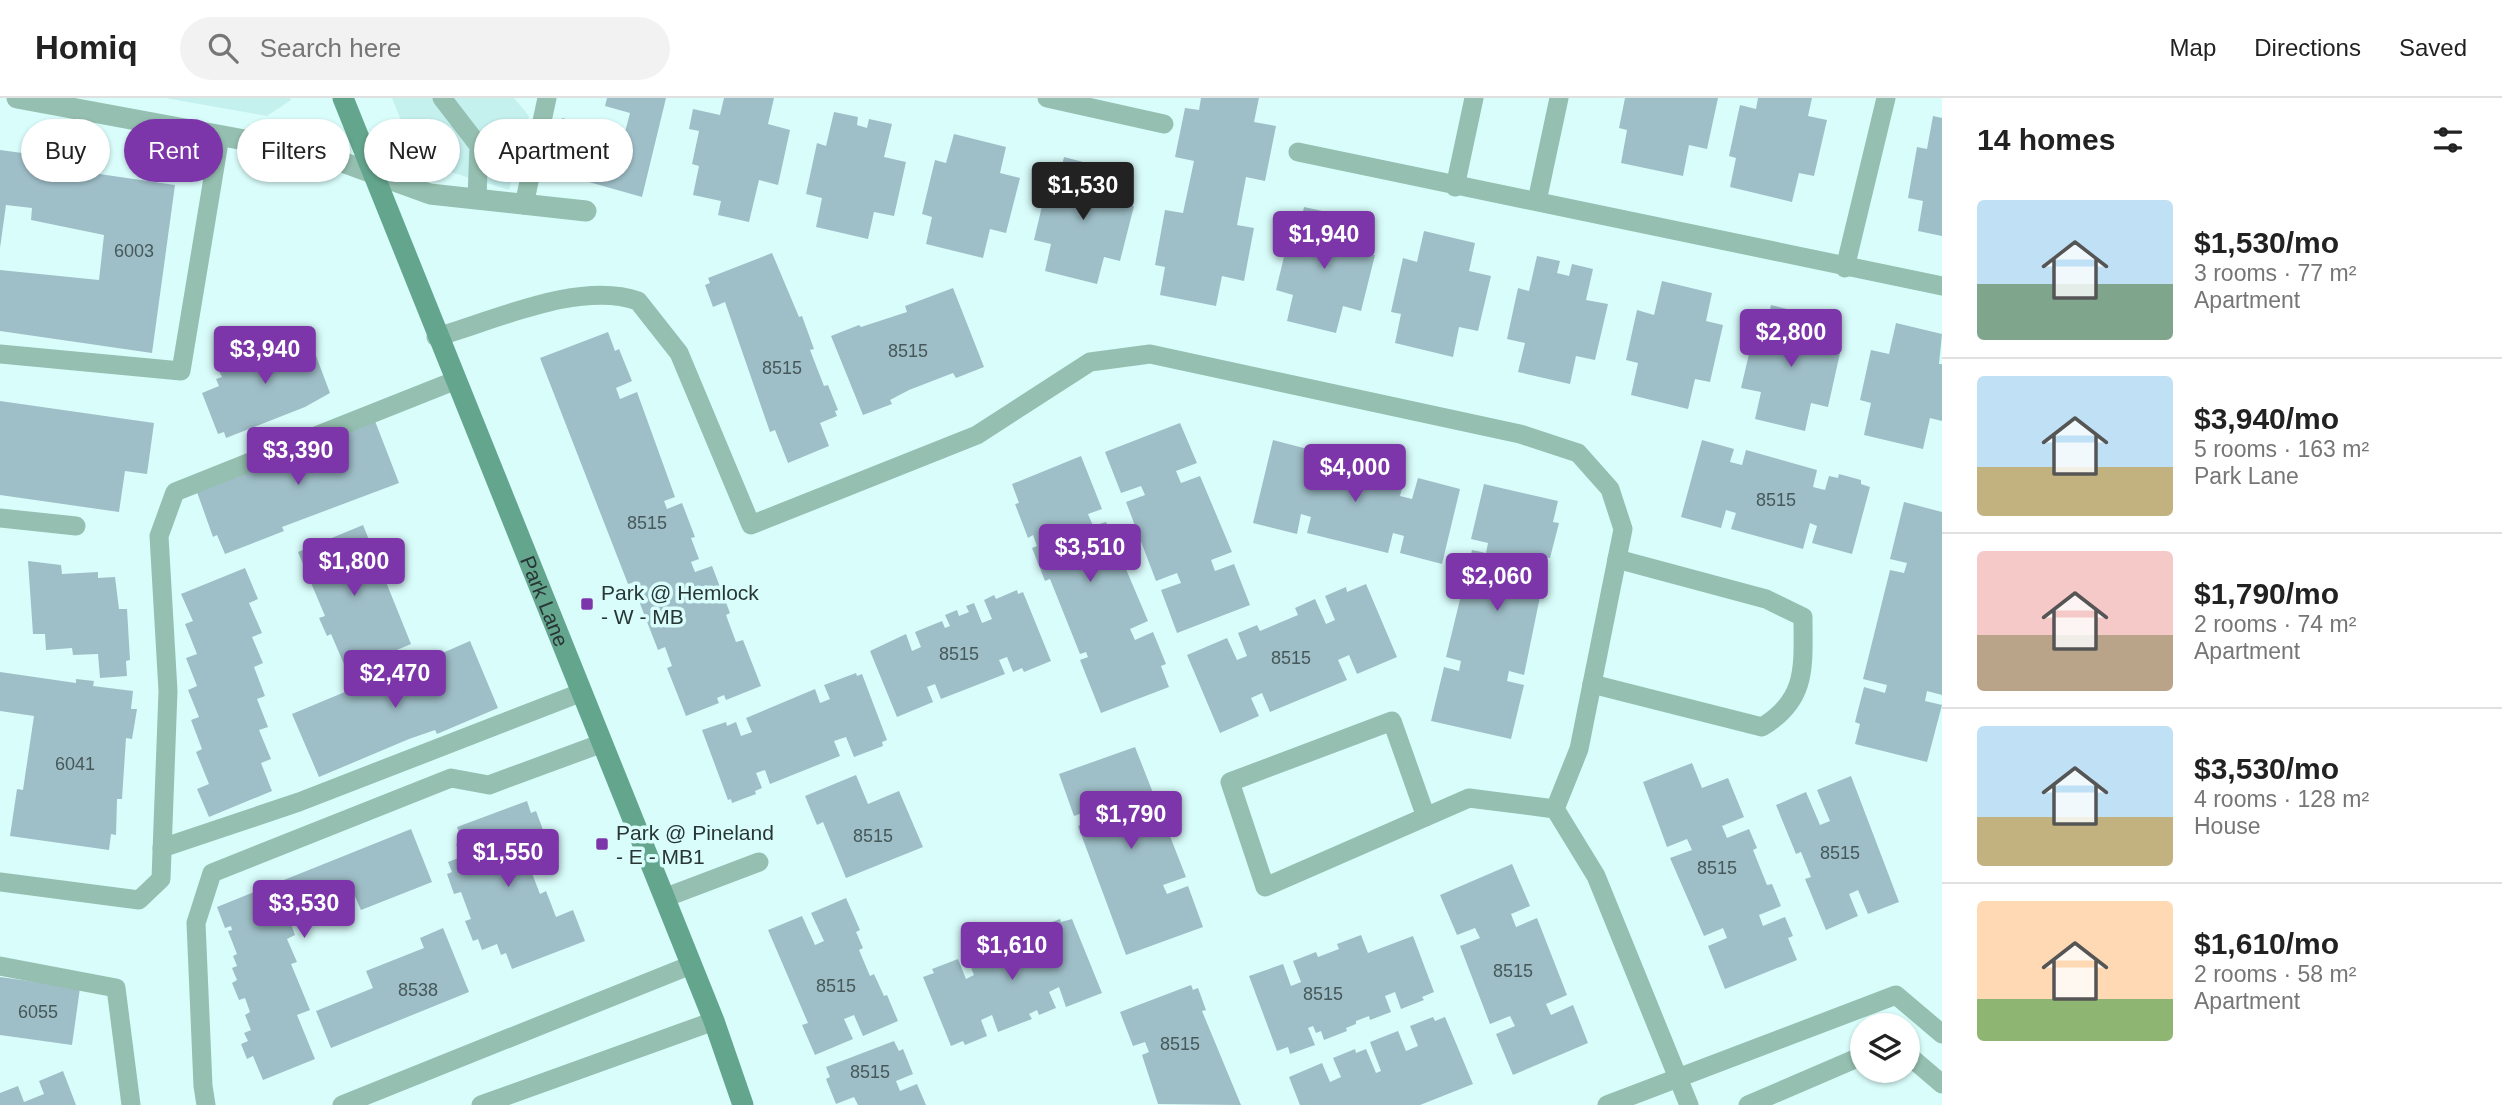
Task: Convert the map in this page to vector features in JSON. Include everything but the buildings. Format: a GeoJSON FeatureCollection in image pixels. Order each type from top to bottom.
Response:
{"type":"FeatureCollection","features":[{"type":"Feature","properties":{"kind":"main road","name":"Park Lane"},"geometry":{"type":"LineString","coordinates":[[342,98],[364,149]]}},
{"type":"Feature","properties":{"kind":"main road","name":"Park Lane"},"geometry":{"type":"LineString","coordinates":[[378,182],[436,337],[714,1021],[743,1105]]}},
{"type":"Feature","properties":{"kind":"street"},"geometry":{"type":"LineString","coordinates":[[17,98],[129,119]]}},
{"type":"Feature","properties":{"kind":"street"},"geometry":{"type":"LineString","coordinates":[[223,137],[320,154],[364,171]]}},
{"type":"Feature","properties":{"kind":"street"},"geometry":{"type":"LineString","coordinates":[[395,182],[430,194],[586,211]]}},
{"type":"Feature","properties":{"kind":"lane"},"geometry":{"type":"LineString","coordinates":[[442,98],[479,146],[477,198]]}},
{"type":"Feature","properties":{"kind":"lane"},"geometry":{"type":"LineString","coordinates":[[524,205],[547,98]]}},
{"type":"Feature","properties":{"kind":"lane"},"geometry":{"type":"LineString","coordinates":[[1052,98],[1164,124]]}},
{"type":"Feature","properties":{"kind":"lane"},"geometry":{"type":"LineString","coordinates":[[1455,187],[1474,98]]}},
{"type":"Feature","properties":{"kind":"lane"},"geometry":{"type":"LineString","coordinates":[[1537,201],[1559,98]]}},
{"type":"Feature","properties":{"kind":"lane"},"geometry":{"type":"LineString","coordinates":[[1845,268],[1886,98]]}},
{"type":"Feature","properties":{"kind":"lane"},"geometry":{"type":"LineString","coordinates":[[1298,152],[1455,187],[1537,201],[1845,268],[1942,286]]}},
{"type":"Feature","properties":{"kind":"lane"},"geometry":{"type":"LineString","coordinates":[[0,354],[181,371],[212,182]]}},
{"type":"Feature","properties":{"kind":"lane"},"geometry":{"type":"LineString","coordinates":[[436,337],[573,296],[628,298],[638,301],[679,353],[751,525],[977,435],[1090,362],[1150,354],[1520,434],[1578,453],[1610,489],[1623,529],[1579,749],[1555,809]]}},
{"type":"Feature","properties":{"kind":"lane"},"geometry":{"type":"LineString","coordinates":[[0,882],[139,900],[161,879],[168,691],[159,536],[175,492],[454,381]]}},
{"type":"Feature","properties":{"kind":"lane"},"geometry":{"type":"LineString","coordinates":[[0,518],[76,526]]}},
{"type":"Feature","properties":{"kind":"lane"},"geometry":{"type":"LineString","coordinates":[[1592,684],[1762,727],[1784,714],[1803,676],[1803,617],[1766,599],[1617,559]]}},
{"type":"Feature","properties":{"kind":"lane"},"geometry":{"type":"LineString","coordinates":[[162,849],[299,802],[580,693]]}},
{"type":"Feature","properties":{"kind":"lane"},"geometry":{"type":"LineString","coordinates":[[1426,817],[1392,721],[1230,782],[1265,887],[1426,817],[1469,798],[1555,809]]}},
{"type":"Feature","properties":{"kind":"lane"},"geometry":{"type":"LineString","coordinates":[[206,1105],[196,923],[212,873],[451,778],[489,785],[600,744]]}},
{"type":"Feature","properties":{"kind":"lane"},"geometry":{"type":"LineString","coordinates":[[1555,809],[1596,876],[1689,1105]]}},
{"type":"Feature","properties":{"kind":"lane"},"geometry":{"type":"LineString","coordinates":[[664,898],[759,862]]}},
{"type":"Feature","properties":{"kind":"lane"},"geometry":{"type":"LineString","coordinates":[[0,965],[116,988],[131,1105]]}},
{"type":"Feature","properties":{"kind":"lane"},"geometry":{"type":"LineString","coordinates":[[342,1105],[691,965]]}},
{"type":"Feature","properties":{"kind":"lane"},"geometry":{"type":"LineString","coordinates":[[1607,1105],[1896,995],[1942,1034]]}},
{"type":"Feature","properties":{"kind":"lane"},"geometry":{"type":"LineString","coordinates":[[481,1105],[714,1021]]}},
{"type":"Feature","properties":{"kind":"lane"},"geometry":{"type":"LineString","coordinates":[[1761,1103],[1850,1062]]}},
{"type":"Feature","properties":{"kind":"lane"},"geometry":{"type":"LineString","coordinates":[[1920,1065],[1942,1084]]}},
{"type":"Feature","properties":{"kind":"shaded area"},"geometry":{"type":"Polygon","coordinates":[[[165,98],[290,98],[291,100],[267,116],[165,98]]]}},
{"type":"Feature","properties":{"kind":"shaded area"},"geometry":{"type":"Polygon","coordinates":[[[392,98],[514,98],[529,116],[528,119],[474,119],[474,179],[460,175],[460,119],[401,119],[392,98]]]}},
{"type":"Feature","properties":{"kind":"shaded area"},"geometry":{"type":"Polygon","coordinates":[[[483,182],[511,182],[509,190],[483,182]]]}},
{"type":"Feature","properties":{"kind":"place","name":"Park @ Hemlock - W - MB"},"geometry":{"type":"Point","coordinates":[587,604]}},
{"type":"Feature","properties":{"kind":"place","name":"Park @ Pineland - E - MB1"},"geometry":{"type":"Point","coordinates":[602,844]}}]}
